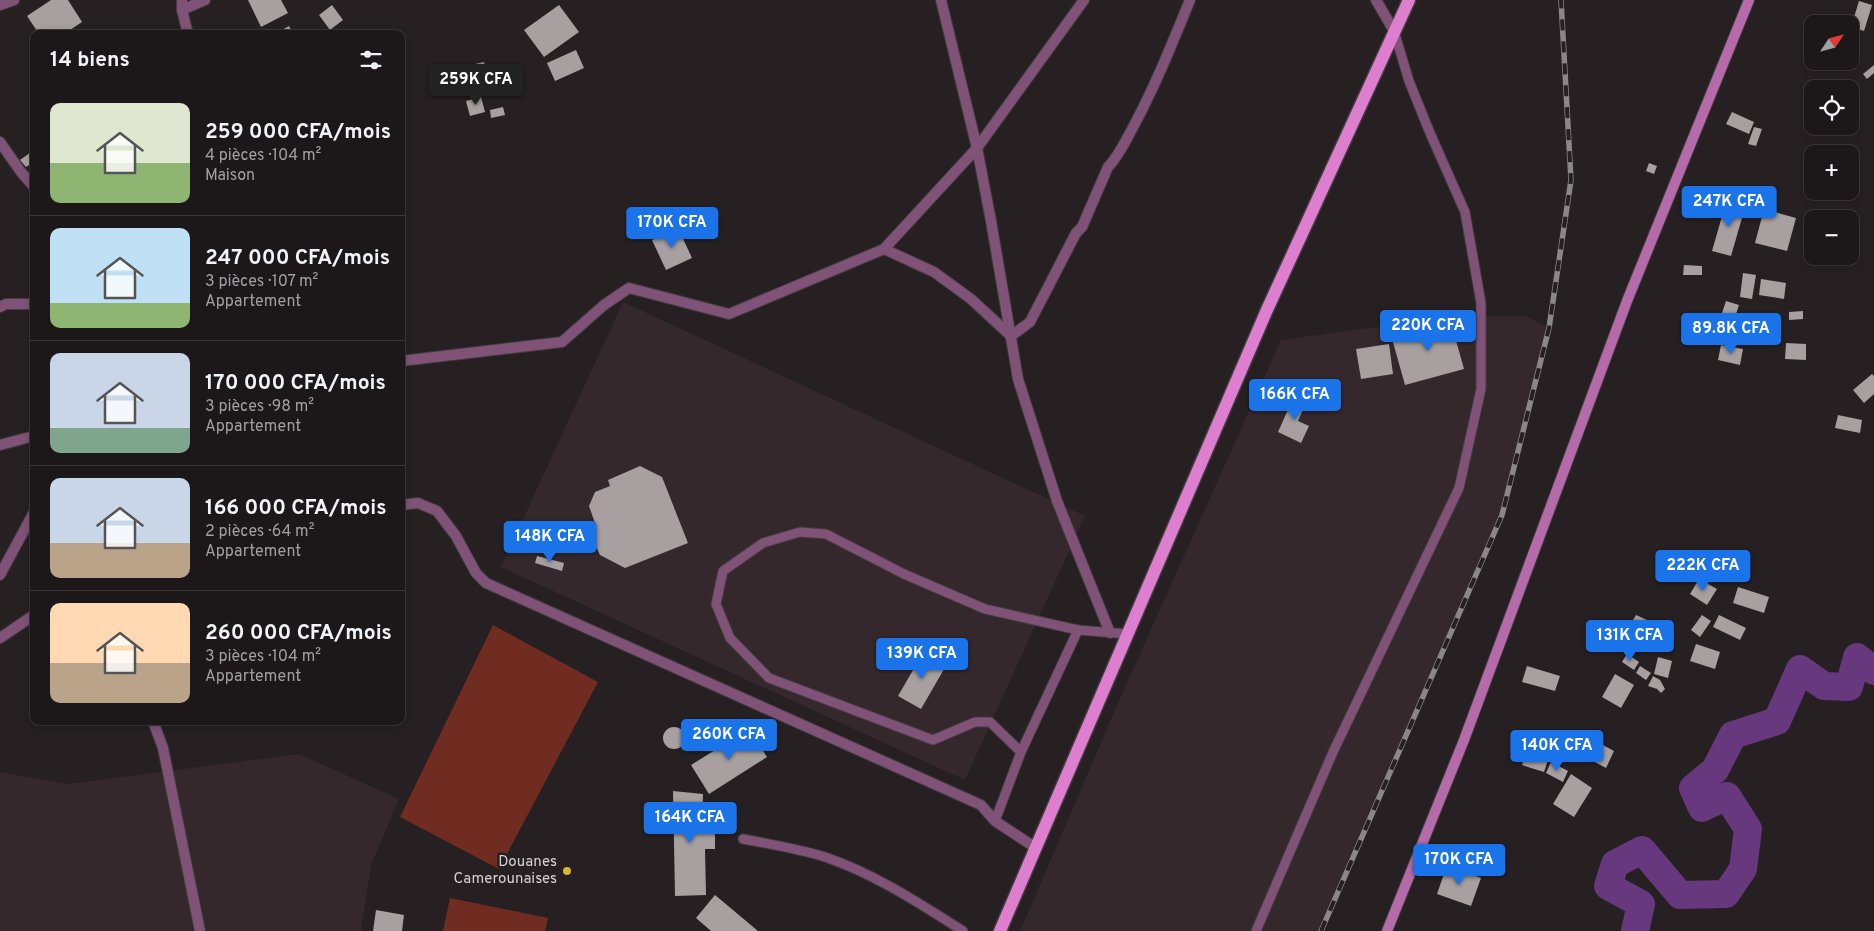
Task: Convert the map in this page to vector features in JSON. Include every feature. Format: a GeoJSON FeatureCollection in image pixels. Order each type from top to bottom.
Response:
{"type":"FeatureCollection","features":[{"type":"Feature","properties":{"kind":"main road"},"geometry":{"type":"LineString","coordinates":[[1000,931],[1266,312],[1409,0]]}},
{"type":"Feature","properties":{"kind":"street"},"geometry":{"type":"LineString","coordinates":[[0,5],[14,0]]}},
{"type":"Feature","properties":{"kind":"street"},"geometry":{"type":"LineString","coordinates":[[187,30],[182,5],[206,0]]}},
{"type":"Feature","properties":{"kind":"street"},"geometry":{"type":"LineString","coordinates":[[941,0],[977,148],[1018,379],[1057,501],[1110,633]]}},
{"type":"Feature","properties":{"kind":"street"},"geometry":{"type":"LineString","coordinates":[[405,361],[562,342],[604,305],[630,288],[729,314],[884,250],[977,148],[1084,0]]}},
{"type":"Feature","properties":{"kind":"street"},"geometry":{"type":"LineString","coordinates":[[1011,336],[1030,322],[1076,233],[1082,227],[1108,167],[1114,161],[1146,102],[1190,0]]}},
{"type":"Feature","properties":{"kind":"street"},"geometry":{"type":"LineString","coordinates":[[1376,0],[1394,31]]}},
{"type":"Feature","properties":{"kind":"street"},"geometry":{"type":"LineString","coordinates":[[1387,931],[1464,740],[1627,302],[1749,0]]}},
{"type":"Feature","properties":{"kind":"street"},"geometry":{"type":"LineString","coordinates":[[0,142],[30,182]]}},
{"type":"Feature","properties":{"kind":"street"},"geometry":{"type":"LineString","coordinates":[[884,250],[934,272],[971,299],[1011,336]]}},
{"type":"Feature","properties":{"kind":"street"},"geometry":{"type":"LineString","coordinates":[[0,307],[6,304],[30,304]]}},
{"type":"Feature","properties":{"kind":"street"},"geometry":{"type":"LineString","coordinates":[[0,445],[30,437]]}},
{"type":"Feature","properties":{"kind":"street"},"geometry":{"type":"LineString","coordinates":[[405,505],[418,503],[437,511],[456,536],[476,573],[486,583],[981,805],[996,821],[1036,848]]}},
{"type":"Feature","properties":{"kind":"street"},"geometry":{"type":"LineString","coordinates":[[0,575],[30,519]]}},
{"type":"Feature","properties":{"kind":"street"},"geometry":{"type":"LineString","coordinates":[[0,638],[30,618]]}},
{"type":"Feature","properties":{"kind":"street"},"geometry":{"type":"LineString","coordinates":[[154,725],[163,748],[200,931]]}},
{"type":"Feature","properties":{"kind":"lane"},"geometry":{"type":"LineString","coordinates":[[1256,931],[1332,752],[1459,488],[1481,389],[1481,303],[1465,212],[1413,90],[1394,31]]}},
{"type":"Feature","properties":{"kind":"lane"},"geometry":{"type":"LineString","coordinates":[[1021,752],[990,722],[975,722],[933,740],[769,678],[730,638],[716,604],[723,571],[763,543],[800,532],[826,534],[904,574],[985,609],[1078,630],[1128,634]]}},
{"type":"Feature","properties":{"kind":"lane"},"geometry":{"type":"LineString","coordinates":[[996,821],[1021,752],[1039,718],[1078,630]]}},
{"type":"Feature","properties":{"kind":"lane"},"geometry":{"type":"LineString","coordinates":[[743,839],[798,850],[861,872],[910,897],[963,931]]}},
{"type":"Feature","properties":{"kind":"shaded area"},"geometry":{"type":"Polygon","coordinates":[[[623,302],[1085,516],[965,780],[501,567],[623,302]]]}},
{"type":"Feature","properties":{"kind":"shaded area"},"geometry":{"type":"Polygon","coordinates":[[[1526,316],[1549,328],[1502,515],[1321,931],[1020,931],[1121,696],[1281,340],[1450,317],[1526,316]]]}},
{"type":"Feature","properties":{"kind":"shaded area"},"geometry":{"type":"Polygon","coordinates":[[[493,625],[598,682],[499,869],[400,817],[493,625]]]}},
{"type":"Feature","properties":{"kind":"shaded area"},"geometry":{"type":"Polygon","coordinates":[[[299,754],[399,799],[371,865],[361,931],[0,931],[0,772],[68,784],[299,754]]]}},
{"type":"Feature","properties":{"kind":"shaded area"},"geometry":{"type":"Polygon","coordinates":[[[450,898],[548,918],[545,931],[443,931],[450,898]]]}},
{"type":"Feature","properties":{"kind":"building"},"geometry":{"type":"Polygon","coordinates":[[[51,0],[68,0],[82,22],[70,30],[36,30],[27,16],[51,0]]]}},
{"type":"Feature","properties":{"kind":"building"},"geometry":{"type":"Polygon","coordinates":[[[248,0],[281,0],[288,13],[261,27],[248,0]]]}},
{"type":"Feature","properties":{"kind":"building"},"geometry":{"type":"Polygon","coordinates":[[[1859,1],[1872,5],[1864,31],[1859,29],[1859,15],[1855,15],[1859,1]]]}},
{"type":"Feature","properties":{"kind":"building"},"geometry":{"type":"Polygon","coordinates":[[[332,5],[343,20],[330,30],[319,15],[332,5]]]}},
{"type":"Feature","properties":{"kind":"building"},"geometry":{"type":"Polygon","coordinates":[[[559,5],[579,32],[544,57],[524,30],[559,5]]]}},
{"type":"Feature","properties":{"kind":"building"},"geometry":{"type":"Polygon","coordinates":[[[289,26],[291,30],[282,30],[289,26]]]}},
{"type":"Feature","properties":{"kind":"building"},"geometry":{"type":"Polygon","coordinates":[[[576,50],[584,68],[555,81],[547,63],[576,50]]]}},
{"type":"Feature","properties":{"kind":"building"},"geometry":{"type":"Polygon","coordinates":[[[484,62],[489,84],[467,89],[462,67],[484,62]]]}},
{"type":"Feature","properties":{"kind":"building"},"geometry":{"type":"Polygon","coordinates":[[[1874,65],[1874,73],[1867,79],[1863,74],[1874,65]]]}},
{"type":"Feature","properties":{"kind":"building"},"geometry":{"type":"Polygon","coordinates":[[[481,97],[485,112],[470,116],[466,101],[481,97]]]}},
{"type":"Feature","properties":{"kind":"building"},"geometry":{"type":"Polygon","coordinates":[[[503,107],[505,115],[491,118],[490,110],[503,107]]]}},
{"type":"Feature","properties":{"kind":"building"},"geometry":{"type":"Polygon","coordinates":[[[1732,112],[1754,122],[1749,134],[1726,124],[1732,112]]]}},
{"type":"Feature","properties":{"kind":"building"},"geometry":{"type":"Polygon","coordinates":[[[1754,127],[1762,129],[1756,146],[1748,144],[1754,127]]]}},
{"type":"Feature","properties":{"kind":"building"},"geometry":{"type":"Polygon","coordinates":[[[30,153],[30,164],[26,167],[20,160],[30,153]]]}},
{"type":"Feature","properties":{"kind":"building"},"geometry":{"type":"Polygon","coordinates":[[[1649,163],[1657,166],[1654,174],[1646,171],[1649,163]]]}},
{"type":"Feature","properties":{"kind":"building"},"geometry":{"type":"Polygon","coordinates":[[[1727,199],[1746,204],[1731,256],[1712,251],[1727,199]]]}},
{"type":"Feature","properties":{"kind":"building"},"geometry":{"type":"Polygon","coordinates":[[[1764,209],[1796,218],[1787,251],[1755,243],[1764,209]]]}},
{"type":"Feature","properties":{"kind":"building"},"geometry":{"type":"Polygon","coordinates":[[[678,228],[692,258],[666,270],[652,240],[678,228]]]}},
{"type":"Feature","properties":{"kind":"building"},"geometry":{"type":"Polygon","coordinates":[[[1684,265],[1702,266],[1702,275],[1683,275],[1684,265]]]}},
{"type":"Feature","properties":{"kind":"building"},"geometry":{"type":"Polygon","coordinates":[[[1743,273],[1756,275],[1752,299],[1740,297],[1743,273]]]}},
{"type":"Feature","properties":{"kind":"building"},"geometry":{"type":"Polygon","coordinates":[[[1761,279],[1786,283],[1784,299],[1759,295],[1761,279]]]}},
{"type":"Feature","properties":{"kind":"building"},"geometry":{"type":"Polygon","coordinates":[[[1726,301],[1739,305],[1734,320],[1721,316],[1726,301]]]}},
{"type":"Feature","properties":{"kind":"building"},"geometry":{"type":"Polygon","coordinates":[[[1803,311],[1803,319],[1789,320],[1789,312],[1803,311]]]}},
{"type":"Feature","properties":{"kind":"building"},"geometry":{"type":"Polygon","coordinates":[[[1450,319],[1464,369],[1405,385],[1391,335],[1450,319]]]}},
{"type":"Feature","properties":{"kind":"building"},"geometry":{"type":"Polygon","coordinates":[[[1786,343],[1806,344],[1806,360],[1785,359],[1786,343]]]}},
{"type":"Feature","properties":{"kind":"building"},"geometry":{"type":"Polygon","coordinates":[[[1389,344],[1393,374],[1361,379],[1356,349],[1389,344]]]}},
{"type":"Feature","properties":{"kind":"building"},"geometry":{"type":"Polygon","coordinates":[[[1721,345],[1743,349],[1740,365],[1718,360],[1721,345]]]}},
{"type":"Feature","properties":{"kind":"building"},"geometry":{"type":"Polygon","coordinates":[[[1872,374],[1874,376],[1874,394],[1864,403],[1853,390],[1872,374]]]}},
{"type":"Feature","properties":{"kind":"building"},"geometry":{"type":"Polygon","coordinates":[[[1295,394],[1307,400],[1298,421],[1309,426],[1301,443],[1278,432],[1295,394]]]}},
{"type":"Feature","properties":{"kind":"building"},"geometry":{"type":"Polygon","coordinates":[[[1838,415],[1862,420],[1860,433],[1835,428],[1838,415]]]}},
{"type":"Feature","properties":{"kind":"building"},"geometry":{"type":"Polygon","coordinates":[[[640,466],[662,477],[688,543],[625,568],[600,555],[588,528],[596,526],[589,506],[595,492],[610,486],[608,480],[640,466]]]}},
{"type":"Feature","properties":{"kind":"building"},"geometry":{"type":"Polygon","coordinates":[[[537,556],[564,563],[562,571],[535,563],[537,556]]]}},
{"type":"Feature","properties":{"kind":"building"},"geometry":{"type":"Polygon","coordinates":[[[1699,579],[1717,589],[1707,605],[1690,594],[1699,579]]]}},
{"type":"Feature","properties":{"kind":"building"},"geometry":{"type":"Polygon","coordinates":[[[1738,587],[1769,597],[1764,613],[1733,603],[1738,587]]]}},
{"type":"Feature","properties":{"kind":"building"},"geometry":{"type":"Polygon","coordinates":[[[1636,615],[1647,620],[1644,627],[1632,622],[1636,615]]]}},
{"type":"Feature","properties":{"kind":"building"},"geometry":{"type":"Polygon","coordinates":[[[1702,615],[1711,621],[1700,637],[1691,630],[1702,615]]]}},
{"type":"Feature","properties":{"kind":"building"},"geometry":{"type":"Polygon","coordinates":[[[1719,615],[1746,628],[1740,640],[1713,627],[1719,615]]]}},
{"type":"Feature","properties":{"kind":"building"},"geometry":{"type":"Polygon","coordinates":[[[1606,625],[1623,631],[1617,647],[1599,640],[1606,625]]]}},
{"type":"Feature","properties":{"kind":"building"},"geometry":{"type":"Polygon","coordinates":[[[1629,626],[1643,633],[1633,655],[1619,649],[1629,626]]]}},
{"type":"Feature","properties":{"kind":"building"},"geometry":{"type":"Polygon","coordinates":[[[1654,634],[1665,639],[1667,644],[1652,639],[1654,634]]]}},
{"type":"Feature","properties":{"kind":"building"},"geometry":{"type":"Polygon","coordinates":[[[1696,644],[1720,652],[1715,669],[1690,661],[1696,644]]]}},
{"type":"Feature","properties":{"kind":"building"},"geometry":{"type":"Polygon","coordinates":[[[924,651],[947,664],[921,709],[898,696],[924,651]]]}},
{"type":"Feature","properties":{"kind":"building"},"geometry":{"type":"Polygon","coordinates":[[[1627,654],[1639,662],[1634,670],[1622,662],[1627,654]]]}},
{"type":"Feature","properties":{"kind":"building"},"geometry":{"type":"Polygon","coordinates":[[[1658,657],[1672,661],[1668,678],[1654,674],[1658,657]]]}},
{"type":"Feature","properties":{"kind":"building"},"geometry":{"type":"Polygon","coordinates":[[[1527,666],[1560,676],[1555,691],[1522,682],[1527,666]]]}},
{"type":"Feature","properties":{"kind":"building"},"geometry":{"type":"Polygon","coordinates":[[[1640,666],[1651,673],[1646,680],[1636,673],[1640,666]]]}},
{"type":"Feature","properties":{"kind":"building"},"geometry":{"type":"Polygon","coordinates":[[[1615,674],[1634,685],[1621,708],[1602,697],[1615,674]]]}},
{"type":"Feature","properties":{"kind":"building"},"geometry":{"type":"Polygon","coordinates":[[[1653,676],[1660,680],[1665,689],[1661,693],[1657,689],[1648,686],[1653,676]]]}},
{"type":"Feature","properties":{"kind":"building"},"geometry":{"type":"Polygon","coordinates":[[[670,727],[678,727],[685,734],[685,742],[678,749],[670,749],[663,742],[663,734],[670,727]]]}},
{"type":"Feature","properties":{"kind":"building"},"geometry":{"type":"Polygon","coordinates":[[[749,729],[767,757],[709,794],[691,765],[749,729]]]}},
{"type":"Feature","properties":{"kind":"building"},"geometry":{"type":"Polygon","coordinates":[[[1601,744],[1614,751],[1606,768],[1593,761],[1601,744]]]}},
{"type":"Feature","properties":{"kind":"building"},"geometry":{"type":"Polygon","coordinates":[[[1526,753],[1548,760],[1544,772],[1522,765],[1526,753]]]}},
{"type":"Feature","properties":{"kind":"building"},"geometry":{"type":"Polygon","coordinates":[[[1551,762],[1568,771],[1563,782],[1546,773],[1551,762]]]}},
{"type":"Feature","properties":{"kind":"building"},"geometry":{"type":"Polygon","coordinates":[[[1571,774],[1592,788],[1574,817],[1553,804],[1571,774]]]}},
{"type":"Feature","properties":{"kind":"building"},"geometry":{"type":"Polygon","coordinates":[[[673,791],[703,794],[702,832],[715,832],[715,849],[705,849],[706,895],[675,896],[673,791]]]}},
{"type":"Feature","properties":{"kind":"building"},"geometry":{"type":"Polygon","coordinates":[[[1447,865],[1481,878],[1471,906],[1437,894],[1447,865]]]}},
{"type":"Feature","properties":{"kind":"building"},"geometry":{"type":"Polygon","coordinates":[[[715,895],[758,931],[711,931],[696,918],[715,895]]]}},
{"type":"Feature","properties":{"kind":"building"},"geometry":{"type":"Polygon","coordinates":[[[376,910],[404,915],[402,931],[373,931],[376,910]]]}},
{"type":"Feature","properties":{"kind":"waterway"},"geometry":{"type":"LineString","coordinates":[[1635,931],[1641,904],[1608,886],[1615,864],[1642,850],[1680,895],[1726,894],[1743,869],[1748,829],[1727,796],[1702,808],[1693,788],[1715,770],[1733,735],[1777,721],[1800,669],[1824,686],[1849,687],[1857,657],[1874,671]]}},
{"type":"Feature","properties":{"kind":"railway"},"geometry":{"type":"LineString","coordinates":[[1321,931],[1502,515],[1549,328],[1571,180],[1561,0]]}},
{"type":"Feature","properties":{"kind":"place","name":"Douanes Camerounaises"},"geometry":{"type":"Point","coordinates":[567,871]}}]}
